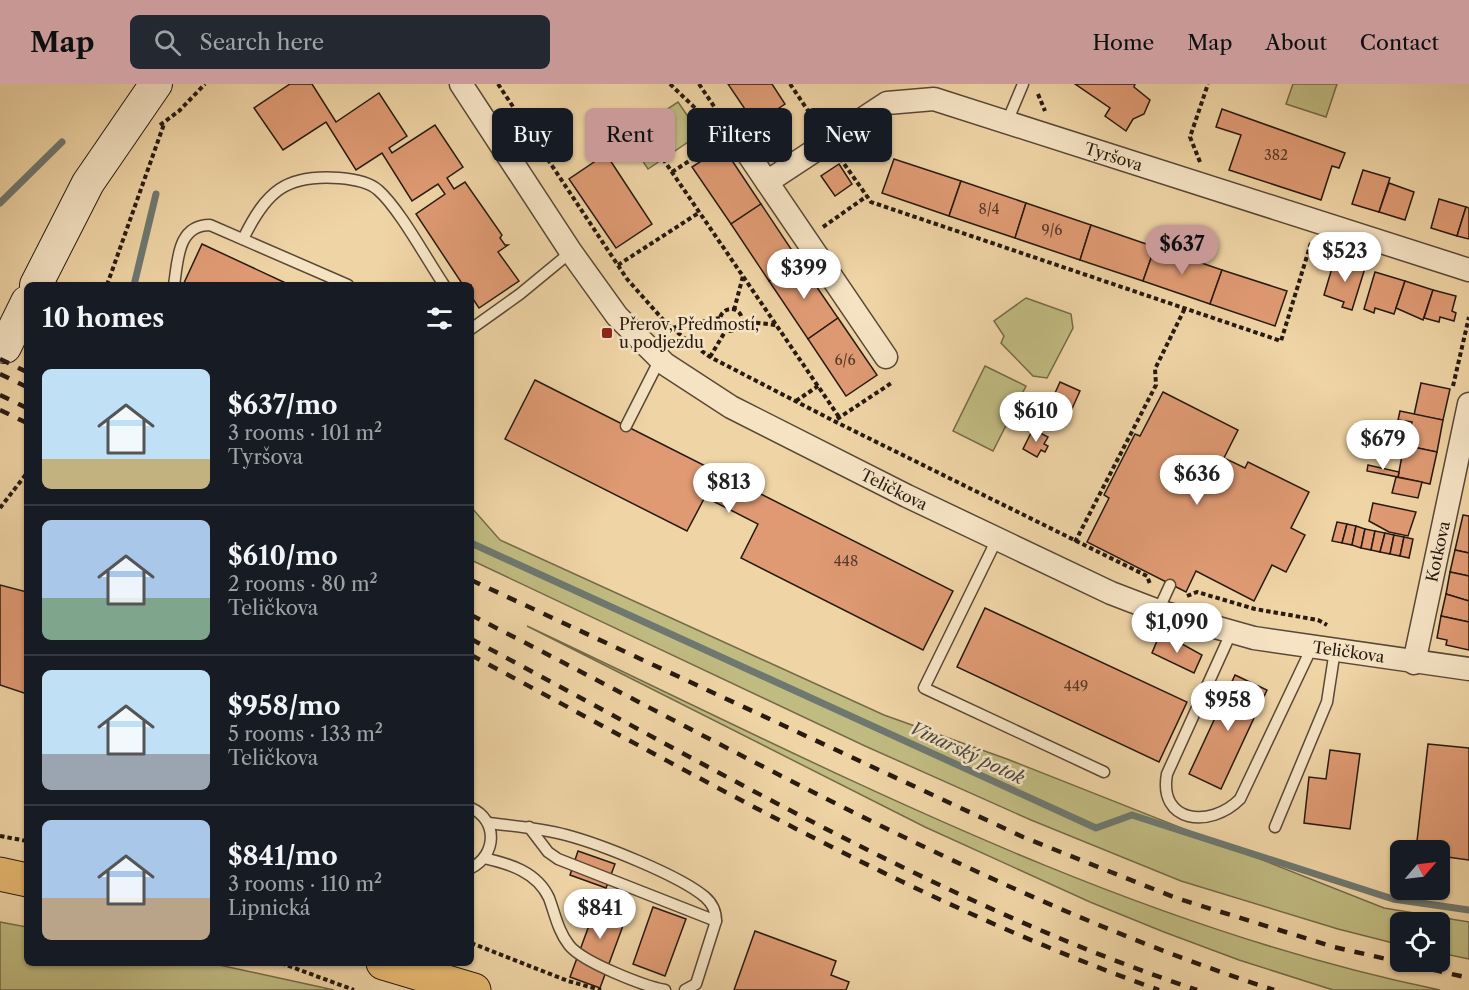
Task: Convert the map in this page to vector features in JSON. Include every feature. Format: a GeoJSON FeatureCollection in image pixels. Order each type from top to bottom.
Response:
{"type":"FeatureCollection","features":[{"type":"Feature","properties":{"kind":"main road"},"geometry":{"type":"LineString","coordinates":[[38,282],[88,183],[150,92],[166,84]]}},
{"type":"Feature","properties":{"kind":"main road"},"geometry":{"type":"LineString","coordinates":[[5,347],[24,308]]}},
{"type":"Feature","properties":{"kind":"main road"},"geometry":{"type":"LineString","coordinates":[[0,874],[24,879]]}},
{"type":"Feature","properties":{"kind":"main road"},"geometry":{"type":"LineString","coordinates":[[423,966],[471,989]]}},
{"type":"Feature","properties":{"kind":"street","name":"Teličkova"},"geometry":{"type":"LineString","coordinates":[[461,84],[571,252],[617,316],[660,359],[702,390],[759,422],[1110,593],[1165,596],[1232,633],[1312,647],[1334,639],[1414,663],[1469,669]]}},
{"type":"Feature","properties":{"kind":"street","name":"Tyršova"},"geometry":{"type":"LineString","coordinates":[[879,108],[887,103],[934,99],[1469,270]]}},
{"type":"Feature","properties":{"kind":"street","name":"Tyršova"},"geometry":{"type":"LineString","coordinates":[[767,182],[804,158]]}},
{"type":"Feature","properties":{"kind":"street"},"geometry":{"type":"LineString","coordinates":[[753,162],[886,357]]}},
{"type":"Feature","properties":{"kind":"street","name":"Kotkova"},"geometry":{"type":"LineString","coordinates":[[1414,663],[1469,404]]}},
{"type":"Feature","properties":{"kind":"lane"},"geometry":{"type":"LineString","coordinates":[[1007,122],[1023,84]]}},
{"type":"Feature","properties":{"kind":"lane"},"geometry":{"type":"LineString","coordinates":[[243,239],[258,211],[272,194],[291,182],[317,176],[363,182],[373,186],[386,198],[442,282]]}},
{"type":"Feature","properties":{"kind":"lane"},"geometry":{"type":"LineString","coordinates":[[174,282],[180,248],[184,239],[194,228],[210,225],[341,282]]}},
{"type":"Feature","properties":{"kind":"lane"},"geometry":{"type":"LineString","coordinates":[[474,326],[520,294],[571,252]]}},
{"type":"Feature","properties":{"kind":"lane"},"geometry":{"type":"LineString","coordinates":[[626,426],[660,359]]}},
{"type":"Feature","properties":{"kind":"lane"},"geometry":{"type":"LineString","coordinates":[[997,539],[924,688],[1104,772]]}},
{"type":"Feature","properties":{"kind":"lane"},"geometry":{"type":"LineString","coordinates":[[1232,633],[1167,774],[1166,789],[1172,804],[1196,818],[1206,819],[1222,813],[1240,799],[1312,647]]}},
{"type":"Feature","properties":{"kind":"lane"},"geometry":{"type":"LineString","coordinates":[[1275,827],[1327,702],[1334,639]]}},
{"type":"Feature","properties":{"kind":"lane"},"geometry":{"type":"LineString","coordinates":[[474,811],[488,823],[529,827],[568,835],[646,865],[707,899],[716,914],[716,921],[698,978],[689,989]]}},
{"type":"Feature","properties":{"kind":"lane"},"geometry":{"type":"LineString","coordinates":[[474,866],[484,858],[491,845],[488,823]]}},
{"type":"Feature","properties":{"kind":"lane"},"geometry":{"type":"LineString","coordinates":[[529,827],[548,852],[558,859],[716,921]]}},
{"type":"Feature","properties":{"kind":"lane"},"geometry":{"type":"LineString","coordinates":[[484,858],[518,868],[536,880],[548,897],[559,928],[575,951],[620,975],[665,990]]}},
{"type":"Feature","properties":{"kind":"path"},"geometry":{"type":"LineString","coordinates":[[108,282],[165,123],[205,84]]}},
{"type":"Feature","properties":{"kind":"path"},"geometry":{"type":"LineString","coordinates":[[498,84],[618,266],[648,304],[672,328],[710,357],[1146,576],[1150,584],[1165,596],[1179,598],[1197,592],[1255,609],[1318,620],[1334,639]]}},
{"type":"Feature","properties":{"kind":"path"},"geometry":{"type":"LineString","coordinates":[[670,84],[695,108]]}},
{"type":"Feature","properties":{"kind":"path"},"geometry":{"type":"LineString","coordinates":[[699,84],[715,108]]}},
{"type":"Feature","properties":{"kind":"path"},"geometry":{"type":"LineString","coordinates":[[790,84],[806,108]]}},
{"type":"Feature","properties":{"kind":"path"},"geometry":{"type":"LineString","coordinates":[[1203,168],[1190,137],[1208,84]]}},
{"type":"Feature","properties":{"kind":"path"},"geometry":{"type":"LineString","coordinates":[[1038,91],[1039,101],[1049,115]]}},
{"type":"Feature","properties":{"kind":"path"},"geometry":{"type":"LineString","coordinates":[[665,162],[839,417]]}},
{"type":"Feature","properties":{"kind":"path"},"geometry":{"type":"LineString","coordinates":[[672,172],[693,162]]}},
{"type":"Feature","properties":{"kind":"path"},"geometry":{"type":"LineString","coordinates":[[844,162],[871,202],[1281,341],[1312,241],[1323,244]]}},
{"type":"Feature","properties":{"kind":"path"},"geometry":{"type":"LineString","coordinates":[[805,239],[867,196]]}},
{"type":"Feature","properties":{"kind":"path"},"geometry":{"type":"LineString","coordinates":[[618,266],[700,212]]}},
{"type":"Feature","properties":{"kind":"path"},"geometry":{"type":"LineString","coordinates":[[734,310],[743,276]]}},
{"type":"Feature","properties":{"kind":"path"},"geometry":{"type":"LineString","coordinates":[[1076,542],[1156,385],[1155,369],[1185,308]]}},
{"type":"Feature","properties":{"kind":"path"},"geometry":{"type":"LineString","coordinates":[[672,328],[720,318],[726,310],[734,310],[740,314],[741,321],[736,329],[726,330]]}},
{"type":"Feature","properties":{"kind":"path"},"geometry":{"type":"LineString","coordinates":[[1453,386],[1469,317]]}},
{"type":"Feature","properties":{"kind":"path"},"geometry":{"type":"LineString","coordinates":[[720,318],[726,330]]}},
{"type":"Feature","properties":{"kind":"path"},"geometry":{"type":"LineString","coordinates":[[741,321],[776,325]]}},
{"type":"Feature","properties":{"kind":"path"},"geometry":{"type":"LineString","coordinates":[[710,357],[726,330]]}},
{"type":"Feature","properties":{"kind":"path"},"geometry":{"type":"LineString","coordinates":[[834,421],[893,382]]}},
{"type":"Feature","properties":{"kind":"path"},"geometry":{"type":"LineString","coordinates":[[796,401],[818,386]]}},
{"type":"Feature","properties":{"kind":"path"},"geometry":{"type":"LineString","coordinates":[[0,508],[24,477]]}},
{"type":"Feature","properties":{"kind":"path"},"geometry":{"type":"LineString","coordinates":[[0,836],[24,841]]}},
{"type":"Feature","properties":{"kind":"path"},"geometry":{"type":"LineString","coordinates":[[474,944],[568,981],[601,990]]}},
{"type":"Feature","properties":{"kind":"path"},"geometry":{"type":"LineString","coordinates":[[288,966],[354,990]]}},
{"type":"Feature","properties":{"kind":"shaded area"},"geometry":{"type":"Polygon","coordinates":[[[1293,84],[1337,84],[1326,117],[1286,104],[1293,84]]]}},
{"type":"Feature","properties":{"kind":"shaded area"},"geometry":{"type":"Polygon","coordinates":[[[678,102],[687,115],[687,143],[675,151],[675,108],[669,108],[678,102]]]}},
{"type":"Feature","properties":{"kind":"shaded area"},"geometry":{"type":"Polygon","coordinates":[[[643,162],[658,162],[648,169],[643,162]]]}},
{"type":"Feature","properties":{"kind":"shaded area"},"geometry":{"type":"Polygon","coordinates":[[[1026,298],[1071,314],[1073,328],[1047,378],[1033,376],[1001,343],[1004,336],[994,321],[1026,298]]]}},
{"type":"Feature","properties":{"kind":"shaded area"},"geometry":{"type":"Polygon","coordinates":[[[985,366],[1026,386],[993,451],[953,431],[985,366]]]}},
{"type":"Feature","properties":{"kind":"shaded area"},"geometry":{"type":"Polygon","coordinates":[[[474,510],[500,540],[884,715],[1007,759],[1384,908],[1408,912],[1390,912],[1390,942],[1338,929],[1181,881],[1031,820],[865,746],[474,561],[474,510]]]}},
{"type":"Feature","properties":{"kind":"shaded area"},"geometry":{"type":"Polygon","coordinates":[[[527,626],[861,785],[1088,883],[1204,925],[1321,961],[1440,990],[1333,990],[1239,960],[1164,932],[1090,902],[925,827],[527,626]]]}},
{"type":"Feature","properties":{"kind":"shaded area"},"geometry":{"type":"Polygon","coordinates":[[[1450,919],[1469,922],[1469,959],[1450,955],[1450,919]]]}},
{"type":"Feature","properties":{"kind":"shaded area"},"geometry":{"type":"Polygon","coordinates":[[[0,922],[24,926],[24,966],[224,966],[334,990],[0,990],[0,922]]]}},
{"type":"Feature","properties":{"kind":"building"},"geometry":{"type":"Polygon","coordinates":[[[290,84],[312,84],[336,122],[379,93],[407,136],[389,148],[392,153],[435,125],[463,167],[447,178],[454,189],[465,182],[502,235],[500,238],[505,245],[508,245],[498,252],[519,281],[479,308],[474,300],[474,282],[461,282],[416,214],[445,194],[438,184],[412,201],[382,153],[356,170],[326,122],[283,150],[254,108],[290,84]]]}},
{"type":"Feature","properties":{"kind":"building"},"geometry":{"type":"Polygon","coordinates":[[[728,84],[772,84],[785,104],[779,108],[744,108],[728,84]]]}},
{"type":"Feature","properties":{"kind":"building"},"geometry":{"type":"Polygon","coordinates":[[[1075,84],[1135,84],[1134,87],[1150,100],[1144,114],[1133,119],[1126,131],[1105,116],[1110,108],[1075,84]]]}},
{"type":"Feature","properties":{"kind":"building"},"geometry":{"type":"Polygon","coordinates":[[[1222,109],[1345,153],[1339,168],[1332,166],[1321,200],[1229,170],[1241,135],[1216,127],[1222,109]]]}},
{"type":"Feature","properties":{"kind":"building"},"geometry":{"type":"Polygon","coordinates":[[[894,159],[961,181],[949,216],[882,193],[894,159]]]}},
{"type":"Feature","properties":{"kind":"building"},"geometry":{"type":"Polygon","coordinates":[[[594,162],[611,162],[652,224],[616,248],[569,179],[594,162]]]}},
{"type":"Feature","properties":{"kind":"building"},"geometry":{"type":"Polygon","coordinates":[[[700,162],[733,162],[761,204],[731,224],[692,167],[700,162]]]}},
{"type":"Feature","properties":{"kind":"building"},"geometry":{"type":"Polygon","coordinates":[[[839,164],[852,184],[835,196],[821,176],[839,164]]]}},
{"type":"Feature","properties":{"kind":"building"},"geometry":{"type":"Polygon","coordinates":[[[1363,170],[1390,178],[1379,212],[1352,204],[1363,170]]]}},
{"type":"Feature","properties":{"kind":"building"},"geometry":{"type":"Polygon","coordinates":[[[961,181],[1026,203],[1015,238],[949,216],[961,181]]]}},
{"type":"Feature","properties":{"kind":"building"},"geometry":{"type":"Polygon","coordinates":[[[1389,183],[1414,192],[1405,220],[1379,212],[1389,183]]]}},
{"type":"Feature","properties":{"kind":"building"},"geometry":{"type":"Polygon","coordinates":[[[1439,199],[1466,207],[1457,236],[1431,228],[1439,199]]]}},
{"type":"Feature","properties":{"kind":"building"},"geometry":{"type":"Polygon","coordinates":[[[1026,203],[1091,225],[1080,260],[1015,238],[1026,203]]]}},
{"type":"Feature","properties":{"kind":"building"},"geometry":{"type":"Polygon","coordinates":[[[761,204],[799,261],[769,281],[731,224],[761,204]]]}},
{"type":"Feature","properties":{"kind":"building"},"geometry":{"type":"Polygon","coordinates":[[[1466,207],[1469,208],[1469,239],[1457,236],[1466,207]]]}},
{"type":"Feature","properties":{"kind":"building"},"geometry":{"type":"Polygon","coordinates":[[[1091,225],[1155,247],[1143,281],[1080,260],[1091,225]]]}},
{"type":"Feature","properties":{"kind":"building"},"geometry":{"type":"Polygon","coordinates":[[[202,244],[284,282],[184,282],[202,244]]]}},
{"type":"Feature","properties":{"kind":"building"},"geometry":{"type":"Polygon","coordinates":[[[1155,247],[1222,270],[1210,304],[1143,281],[1155,247]]]}},
{"type":"Feature","properties":{"kind":"building"},"geometry":{"type":"Polygon","coordinates":[[[1335,258],[1365,268],[1352,310],[1342,307],[1344,302],[1324,295],[1335,258]]]}},
{"type":"Feature","properties":{"kind":"building"},"geometry":{"type":"Polygon","coordinates":[[[799,261],[838,318],[808,339],[769,281],[799,261]]]}},
{"type":"Feature","properties":{"kind":"building"},"geometry":{"type":"Polygon","coordinates":[[[1222,270],[1287,291],[1275,326],[1210,304],[1222,270]]]}},
{"type":"Feature","properties":{"kind":"building"},"geometry":{"type":"Polygon","coordinates":[[[1375,272],[1405,281],[1394,314],[1375,308],[1374,313],[1364,309],[1375,272]]]}},
{"type":"Feature","properties":{"kind":"building"},"geometry":{"type":"Polygon","coordinates":[[[1405,281],[1433,290],[1423,320],[1396,308],[1405,281]]]}},
{"type":"Feature","properties":{"kind":"building"},"geometry":{"type":"Polygon","coordinates":[[[1433,290],[1456,296],[1452,311],[1456,313],[1454,321],[1440,317],[1439,322],[1424,318],[1433,290]]]}},
{"type":"Feature","properties":{"kind":"building"},"geometry":{"type":"Polygon","coordinates":[[[838,318],[877,375],[846,396],[808,339],[838,318]]]}},
{"type":"Feature","properties":{"kind":"building"},"geometry":{"type":"Polygon","coordinates":[[[535,380],[953,591],[923,650],[741,558],[758,524],[705,497],[687,531],[505,439],[535,380]]]}},
{"type":"Feature","properties":{"kind":"building"},"geometry":{"type":"Polygon","coordinates":[[[1060,382],[1080,391],[1071,411],[1051,402],[1060,382]]]}},
{"type":"Feature","properties":{"kind":"building"},"geometry":{"type":"Polygon","coordinates":[[[1421,383],[1450,389],[1443,420],[1414,415],[1421,383]]]}},
{"type":"Feature","properties":{"kind":"building"},"geometry":{"type":"Polygon","coordinates":[[[1163,392],[1238,430],[1224,458],[1245,468],[1248,462],[1309,492],[1291,528],[1305,535],[1286,572],[1272,565],[1254,601],[1196,571],[1186,592],[1087,542],[1109,498],[1104,495],[1135,434],[1140,436],[1163,392]]]}},
{"type":"Feature","properties":{"kind":"building"},"geometry":{"type":"Polygon","coordinates":[[[1400,411],[1443,420],[1437,452],[1407,446],[1412,422],[1398,420],[1400,411]]]}},
{"type":"Feature","properties":{"kind":"building"},"geometry":{"type":"Polygon","coordinates":[[[1033,429],[1048,437],[1044,444],[1048,446],[1045,452],[1041,450],[1037,457],[1023,449],[1033,429]]]}},
{"type":"Feature","properties":{"kind":"building"},"geometry":{"type":"Polygon","coordinates":[[[1404,445],[1437,452],[1430,484],[1398,477],[1404,445]]]}},
{"type":"Feature","properties":{"kind":"building"},"geometry":{"type":"Polygon","coordinates":[[[1368,465],[1399,472],[1398,477],[1367,471],[1368,465]]]}},
{"type":"Feature","properties":{"kind":"building"},"geometry":{"type":"Polygon","coordinates":[[[1396,477],[1422,482],[1418,498],[1392,493],[1396,477]]]}},
{"type":"Feature","properties":{"kind":"building"},"geometry":{"type":"Polygon","coordinates":[[[1373,503],[1416,512],[1408,536],[1389,532],[1369,521],[1373,503]]]}},
{"type":"Feature","properties":{"kind":"building"},"geometry":{"type":"Polygon","coordinates":[[[1463,515],[1469,516],[1469,553],[1455,550],[1463,515]]]}},
{"type":"Feature","properties":{"kind":"building"},"geometry":{"type":"Polygon","coordinates":[[[1337,522],[1347,524],[1342,543],[1332,541],[1337,522]]]}},
{"type":"Feature","properties":{"kind":"building"},"geometry":{"type":"Polygon","coordinates":[[[1347,524],[1356,526],[1352,545],[1342,543],[1347,524]]]}},
{"type":"Feature","properties":{"kind":"building"},"geometry":{"type":"Polygon","coordinates":[[[1356,526],[1365,529],[1361,548],[1352,545],[1356,526]]]}},
{"type":"Feature","properties":{"kind":"building"},"geometry":{"type":"Polygon","coordinates":[[[1365,529],[1375,531],[1371,550],[1361,548],[1365,529]]]}},
{"type":"Feature","properties":{"kind":"building"},"geometry":{"type":"Polygon","coordinates":[[[1375,531],[1385,533],[1380,552],[1371,550],[1375,531]]]}},
{"type":"Feature","properties":{"kind":"building"},"geometry":{"type":"Polygon","coordinates":[[[1385,533],[1394,535],[1390,554],[1380,552],[1385,533]]]}},
{"type":"Feature","properties":{"kind":"building"},"geometry":{"type":"Polygon","coordinates":[[[1394,535],[1404,537],[1400,556],[1390,554],[1394,535]]]}},
{"type":"Feature","properties":{"kind":"building"},"geometry":{"type":"Polygon","coordinates":[[[1404,537],[1413,539],[1409,558],[1400,556],[1404,537]]]}},
{"type":"Feature","properties":{"kind":"building"},"geometry":{"type":"Polygon","coordinates":[[[1455,550],[1469,553],[1469,576],[1450,572],[1455,550]]]}},
{"type":"Feature","properties":{"kind":"building"},"geometry":{"type":"Polygon","coordinates":[[[1450,572],[1469,576],[1469,601],[1446,594],[1450,572]]]}},
{"type":"Feature","properties":{"kind":"building"},"geometry":{"type":"Polygon","coordinates":[[[0,585],[24,591],[24,693],[0,685],[0,585]]]}},
{"type":"Feature","properties":{"kind":"building"},"geometry":{"type":"Polygon","coordinates":[[[1446,594],[1469,601],[1469,622],[1441,616],[1446,594]]]}},
{"type":"Feature","properties":{"kind":"building"},"geometry":{"type":"Polygon","coordinates":[[[985,608],[1187,702],[1159,762],[957,667],[985,608]]]}},
{"type":"Feature","properties":{"kind":"building"},"geometry":{"type":"Polygon","coordinates":[[[1441,616],[1469,622],[1469,650],[1446,645],[1447,640],[1437,638],[1441,616]]]}},
{"type":"Feature","properties":{"kind":"building"},"geometry":{"type":"Polygon","coordinates":[[[1159,636],[1174,642],[1175,640],[1202,655],[1194,673],[1152,653],[1159,636]]]}},
{"type":"Feature","properties":{"kind":"building"},"geometry":{"type":"Polygon","coordinates":[[[1235,675],[1267,690],[1221,789],[1189,774],[1235,675]]]}},
{"type":"Feature","properties":{"kind":"building"},"geometry":{"type":"Polygon","coordinates":[[[1428,744],[1469,748],[1469,860],[1450,857],[1450,840],[1417,840],[1428,744]]]}},
{"type":"Feature","properties":{"kind":"building"},"geometry":{"type":"Polygon","coordinates":[[[1330,750],[1360,754],[1350,829],[1304,823],[1309,777],[1326,779],[1330,750]]]}},
{"type":"Feature","properties":{"kind":"building"},"geometry":{"type":"Polygon","coordinates":[[[578,851],[615,864],[606,888],[570,875],[578,851]]]}},
{"type":"Feature","properties":{"kind":"building"},"geometry":{"type":"Polygon","coordinates":[[[601,893],[631,904],[600,988],[570,977],[601,893]]]}},
{"type":"Feature","properties":{"kind":"building"},"geometry":{"type":"Polygon","coordinates":[[[653,907],[686,919],[665,976],[633,964],[653,907]]]}},
{"type":"Feature","properties":{"kind":"building"},"geometry":{"type":"Polygon","coordinates":[[[755,931],[836,961],[831,975],[849,982],[846,990],[734,990],[755,931]]]}},
{"type":"Feature","properties":{"kind":"waterway"},"geometry":{"type":"LineString","coordinates":[[0,203],[62,142]]}},
{"type":"Feature","properties":{"kind":"waterway","name":"Vinarský potok"},"geometry":{"type":"LineString","coordinates":[[135,282],[156,194]]}},
{"type":"Feature","properties":{"kind":"waterway","name":"Vinarský potok"},"geometry":{"type":"LineString","coordinates":[[474,544],[1096,828],[1132,815],[1393,899],[1469,910]]}},
{"type":"Feature","properties":{"kind":"railway"},"geometry":{"type":"LineString","coordinates":[[0,359],[24,371]]}},
{"type":"Feature","properties":{"kind":"railway"},"geometry":{"type":"LineString","coordinates":[[0,374],[24,386]]}},
{"type":"Feature","properties":{"kind":"railway"},"geometry":{"type":"LineString","coordinates":[[0,395],[24,407]]}},
{"type":"Feature","properties":{"kind":"railway"},"geometry":{"type":"LineString","coordinates":[[0,410],[24,422]]}},
{"type":"Feature","properties":{"kind":"railway"},"geometry":{"type":"LineString","coordinates":[[474,581],[1023,837],[1176,898],[1334,947],[1469,978]]}},
{"type":"Feature","properties":{"kind":"railway"},"geometry":{"type":"LineString","coordinates":[[474,617],[766,768],[966,866],[1067,912],[1170,953],[1274,990]]}},
{"type":"Feature","properties":{"kind":"railway"},"geometry":{"type":"LineString","coordinates":[[474,641],[827,830],[918,874],[1009,917],[1197,990]]}},
{"type":"Feature","properties":{"kind":"railway"},"geometry":{"type":"LineString","coordinates":[[474,657],[724,791],[894,878],[1069,956],[1159,990]]}},
{"type":"Feature","properties":{"kind":"place","name":"Přerov, Předmostí, u podjezdu"},"geometry":{"type":"Point","coordinates":[607,333]}}]}
